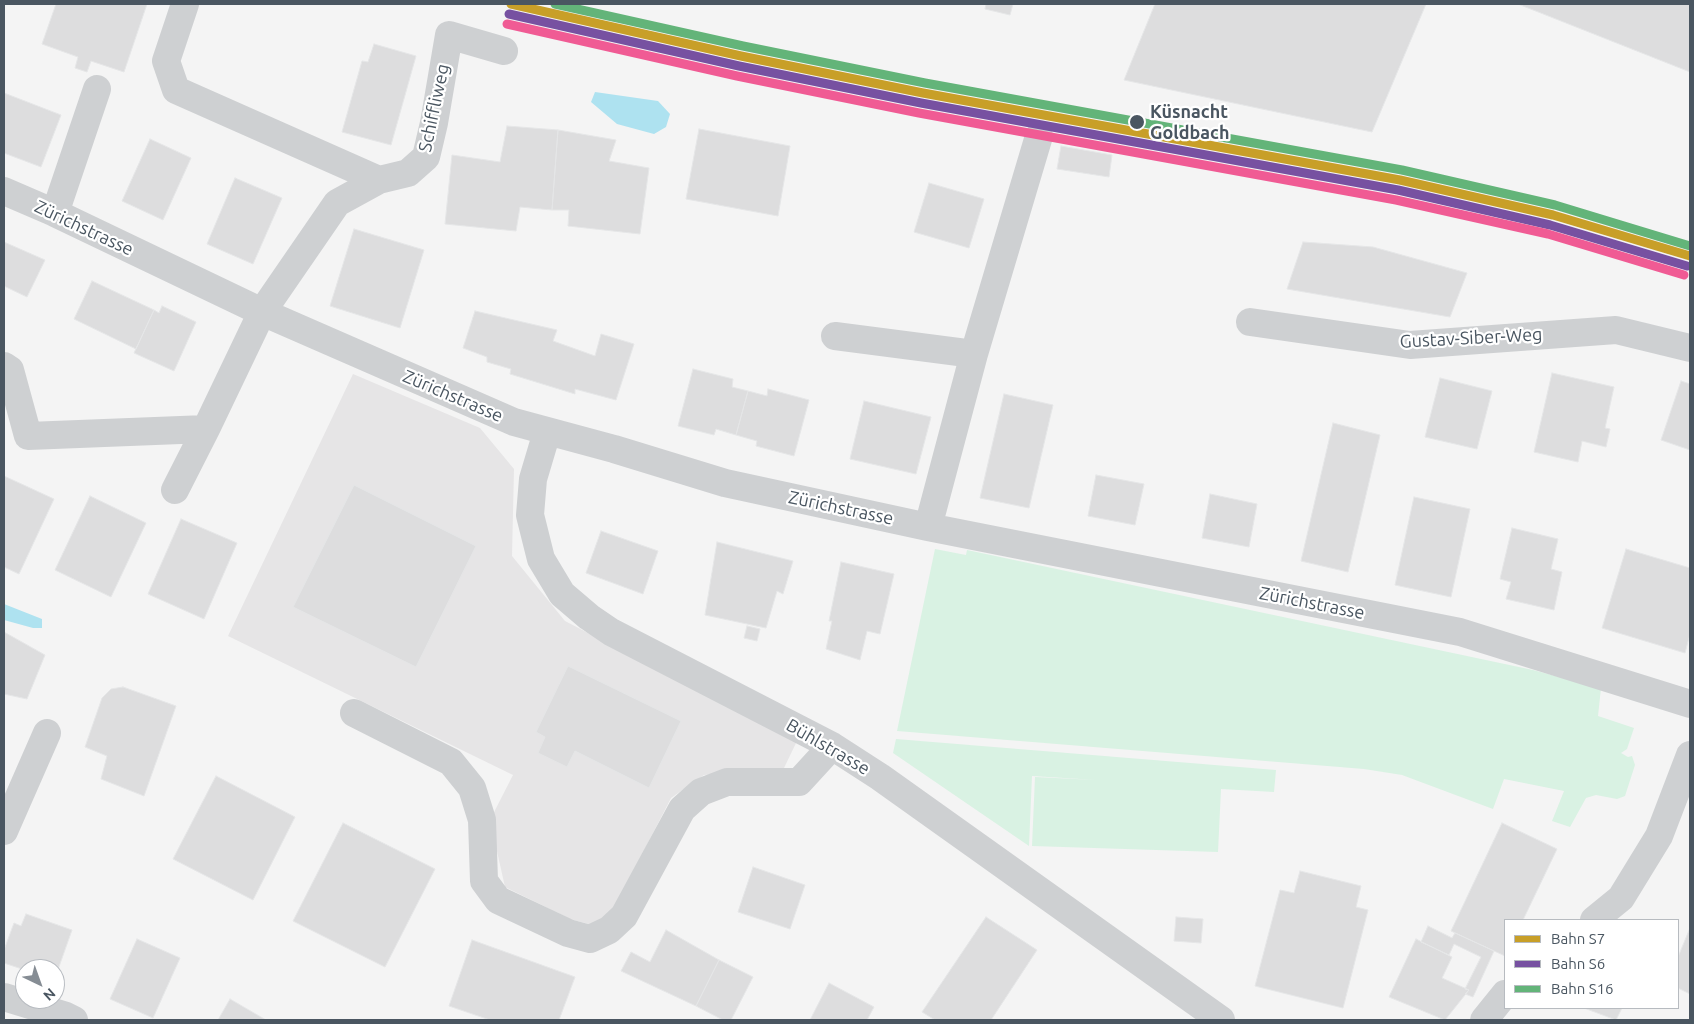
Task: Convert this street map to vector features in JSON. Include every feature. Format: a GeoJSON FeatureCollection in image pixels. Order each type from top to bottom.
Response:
{"type":"FeatureCollection","features":[{"type":"Feature","properties":{"kind":"street"},"geometry":{"type":"LineString","coordinates":[[185,4],[166,61],[176,90],[379,180]]}},
{"type":"Feature","properties":{"kind":"street","name":"Schiffliweg"},"geometry":{"type":"LineString","coordinates":[[176,490],[262,312],[337,203],[379,180],[408,173],[426,157],[434,123],[449,35],[504,51]]}},
{"type":"Feature","properties":{"kind":"street"},"geometry":{"type":"LineString","coordinates":[[55,213],[97,89]]}},
{"type":"Feature","properties":{"kind":"street"},"geometry":{"type":"LineString","coordinates":[[928,527],[974,354],[1040,136]]}},
{"type":"Feature","properties":{"kind":"street","name":"Zürichstrasse"},"geometry":{"type":"LineString","coordinates":[[4,191],[55,213],[262,312],[514,422],[614,449],[725,483],[928,527],[1460,632],[1690,704]]}},
{"type":"Feature","properties":{"kind":"street","name":"Gustav-Siber-Weg"},"geometry":{"type":"LineString","coordinates":[[1250,322],[1410,345],[1616,330],[1690,348]]}},
{"type":"Feature","properties":{"kind":"street"},"geometry":{"type":"LineString","coordinates":[[835,336],[974,354]]}},
{"type":"Feature","properties":{"kind":"street"},"geometry":{"type":"LineString","coordinates":[[4,366],[10,370],[28,436],[206,429]]}},
{"type":"Feature","properties":{"kind":"street","name":"Bühlstrasse"},"geometry":{"type":"LineString","coordinates":[[547,432],[533,479],[530,515],[541,559],[562,594],[610,632],[832,746],[880,777],[1221,1020]]}},
{"type":"Feature","properties":{"kind":"street"},"geometry":{"type":"LineString","coordinates":[[354,713],[451,762],[472,788],[482,820],[484,880],[498,900],[568,933],[590,939],[609,930],[624,916],[682,809],[701,792],[727,782],[800,782],[832,746]]}},
{"type":"Feature","properties":{"kind":"street"},"geometry":{"type":"LineString","coordinates":[[4,831],[47,733]]}},
{"type":"Feature","properties":{"kind":"street"},"geometry":{"type":"LineString","coordinates":[[1595,919],[1621,898],[1659,836],[1690,755]]}},
{"type":"Feature","properties":{"kind":"street"},"geometry":{"type":"LineString","coordinates":[[1484,1020],[1504,995]]}},
{"type":"Feature","properties":{"kind":"street"},"geometry":{"type":"LineString","coordinates":[[4,997],[74,1020]]}},
{"type":"Feature","properties":{"kind":"shaded area"},"geometry":{"type":"Polygon","coordinates":[[[353,374],[480,428],[514,469],[512,556],[565,621],[797,741],[784,768],[704,775],[671,798],[612,913],[592,925],[570,919],[505,887],[490,820],[513,775],[228,636],[353,374]]]}},
{"type":"Feature","properties":{"kind":"green space"},"geometry":{"type":"Polygon","coordinates":[[[935,549],[966,555],[967,550],[1533,670],[1601,688],[1598,716],[1634,728],[1627,749],[1621,753],[1628,757],[1632,756],[1635,765],[1625,796],[1617,799],[1596,795],[1586,798],[1570,827],[1552,821],[1564,791],[1504,779],[1493,809],[1402,775],[1364,769],[897,731],[935,549]]]}},
{"type":"Feature","properties":{"kind":"green space"},"geometry":{"type":"Polygon","coordinates":[[[896,739],[1276,770],[1274,792],[1221,789],[1218,852],[1032,846],[1035,777],[1096,780],[1032,776],[1029,846],[893,753],[896,739]]]}},
{"type":"Feature","properties":{"kind":"water"},"geometry":{"type":"Polygon","coordinates":[[[595,92],[658,101],[670,114],[666,127],[654,134],[617,124],[591,102],[595,92]]]}},
{"type":"Feature","properties":{"kind":"water"},"geometry":{"type":"Polygon","coordinates":[[[4,604],[42,619],[42,628],[33,628],[4,620],[4,604]]]}},
{"type":"Feature","properties":{"kind":"building"},"geometry":{"type":"Polygon","coordinates":[[[56,4],[147,4],[124,72],[91,61],[87,72],[75,68],[78,57],[42,44],[56,4]]]}},
{"type":"Feature","properties":{"kind":"building"},"geometry":{"type":"Polygon","coordinates":[[[986,4],[1013,4],[1010,15],[985,9],[986,4]]]}},
{"type":"Feature","properties":{"kind":"building"},"geometry":{"type":"Polygon","coordinates":[[[1155,4],[1426,4],[1372,132],[1124,80],[1155,4]]]}},
{"type":"Feature","properties":{"kind":"building"},"geometry":{"type":"Polygon","coordinates":[[[1518,4],[1690,4],[1690,72],[1518,4]]]}},
{"type":"Feature","properties":{"kind":"building"},"geometry":{"type":"Polygon","coordinates":[[[374,44],[416,56],[391,145],[342,132],[362,61],[368,62],[374,44]]]}},
{"type":"Feature","properties":{"kind":"building"},"geometry":{"type":"Polygon","coordinates":[[[4,93],[61,115],[41,167],[4,153],[4,93]]]}},
{"type":"Feature","properties":{"kind":"building"},"geometry":{"type":"Polygon","coordinates":[[[507,126],[558,130],[552,210],[520,207],[516,231],[445,224],[452,155],[500,162],[507,126]]]}},
{"type":"Feature","properties":{"kind":"building"},"geometry":{"type":"Polygon","coordinates":[[[699,129],[790,146],[778,216],[686,199],[699,129]]]}},
{"type":"Feature","properties":{"kind":"building"},"geometry":{"type":"Polygon","coordinates":[[[558,130],[616,140],[609,161],[649,168],[640,234],[568,226],[569,210],[552,210],[558,130]]]}},
{"type":"Feature","properties":{"kind":"building"},"geometry":{"type":"Polygon","coordinates":[[[150,139],[191,158],[163,220],[122,201],[150,139]]]}},
{"type":"Feature","properties":{"kind":"building"},"geometry":{"type":"Polygon","coordinates":[[[1061,146],[1112,155],[1109,177],[1057,169],[1061,146]]]}},
{"type":"Feature","properties":{"kind":"building"},"geometry":{"type":"Polygon","coordinates":[[[235,178],[282,198],[253,264],[207,244],[235,178]]]}},
{"type":"Feature","properties":{"kind":"building"},"geometry":{"type":"Polygon","coordinates":[[[929,183],[984,199],[969,248],[914,232],[929,183]]]}},
{"type":"Feature","properties":{"kind":"building"},"geometry":{"type":"Polygon","coordinates":[[[354,229],[424,250],[400,328],[330,306],[354,229]]]}},
{"type":"Feature","properties":{"kind":"building"},"geometry":{"type":"Polygon","coordinates":[[[4,242],[45,260],[27,297],[4,286],[4,242]]]}},
{"type":"Feature","properties":{"kind":"building"},"geometry":{"type":"Polygon","coordinates":[[[1303,242],[1373,247],[1467,273],[1450,317],[1287,289],[1303,242]]]}},
{"type":"Feature","properties":{"kind":"building"},"geometry":{"type":"Polygon","coordinates":[[[92,281],[154,310],[136,349],[74,319],[92,281]]]}},
{"type":"Feature","properties":{"kind":"building"},"geometry":{"type":"Polygon","coordinates":[[[162,306],[196,322],[174,371],[134,353],[154,310],[159,313],[162,306]]]}},
{"type":"Feature","properties":{"kind":"building"},"geometry":{"type":"Polygon","coordinates":[[[475,311],[557,330],[553,341],[595,356],[601,334],[634,344],[616,400],[575,389],[575,394],[510,374],[511,369],[487,362],[487,357],[463,348],[475,311]]]}},
{"type":"Feature","properties":{"kind":"building"},"geometry":{"type":"Polygon","coordinates":[[[693,369],[733,379],[732,387],[748,391],[736,435],[716,429],[714,435],[678,426],[693,369]]]}},
{"type":"Feature","properties":{"kind":"building"},"geometry":{"type":"Polygon","coordinates":[[[1552,373],[1614,387],[1605,428],[1610,429],[1606,447],[1582,441],[1578,462],[1534,452],[1552,373]]]}},
{"type":"Feature","properties":{"kind":"building"},"geometry":{"type":"Polygon","coordinates":[[[1440,378],[1492,391],[1477,449],[1425,437],[1440,378]]]}},
{"type":"Feature","properties":{"kind":"building"},"geometry":{"type":"Polygon","coordinates":[[[1681,381],[1690,384],[1690,450],[1661,440],[1681,381]]]}},
{"type":"Feature","properties":{"kind":"building"},"geometry":{"type":"Polygon","coordinates":[[[768,389],[809,400],[794,456],[756,446],[757,441],[736,435],[748,391],[767,396],[768,389]]]}},
{"type":"Feature","properties":{"kind":"building"},"geometry":{"type":"Polygon","coordinates":[[[1004,394],[1053,405],[1029,508],[980,498],[1004,394]]]}},
{"type":"Feature","properties":{"kind":"building"},"geometry":{"type":"Polygon","coordinates":[[[864,401],[931,417],[916,474],[850,459],[864,401]]]}},
{"type":"Feature","properties":{"kind":"building"},"geometry":{"type":"Polygon","coordinates":[[[1333,423],[1380,435],[1348,572],[1301,561],[1333,423]]]}},
{"type":"Feature","properties":{"kind":"building"},"geometry":{"type":"Polygon","coordinates":[[[1096,475],[1144,484],[1135,525],[1088,516],[1096,475]]]}},
{"type":"Feature","properties":{"kind":"building"},"geometry":{"type":"Polygon","coordinates":[[[4,476],[54,499],[19,574],[4,567],[4,476]]]}},
{"type":"Feature","properties":{"kind":"building"},"geometry":{"type":"Polygon","coordinates":[[[354,485],[476,546],[416,667],[293,607],[354,485]]]}},
{"type":"Feature","properties":{"kind":"building"},"geometry":{"type":"Polygon","coordinates":[[[1210,494],[1257,504],[1249,547],[1202,538],[1210,494]]]}},
{"type":"Feature","properties":{"kind":"building"},"geometry":{"type":"Polygon","coordinates":[[[90,496],[146,523],[111,597],[55,570],[90,496]]]}},
{"type":"Feature","properties":{"kind":"building"},"geometry":{"type":"Polygon","coordinates":[[[1414,497],[1470,509],[1451,597],[1395,585],[1414,497]]]}},
{"type":"Feature","properties":{"kind":"building"},"geometry":{"type":"Polygon","coordinates":[[[181,519],[237,543],[204,619],[148,594],[181,519]]]}},
{"type":"Feature","properties":{"kind":"building"},"geometry":{"type":"Polygon","coordinates":[[[1512,528],[1558,539],[1551,569],[1562,572],[1554,610],[1506,599],[1511,582],[1500,579],[1512,528]]]}},
{"type":"Feature","properties":{"kind":"building"},"geometry":{"type":"Polygon","coordinates":[[[601,531],[658,551],[643,594],[586,573],[601,531]]]}},
{"type":"Feature","properties":{"kind":"building"},"geometry":{"type":"Polygon","coordinates":[[[717,542],[793,561],[783,594],[777,591],[766,628],[705,615],[717,542]]]}},
{"type":"Feature","properties":{"kind":"building"},"geometry":{"type":"Polygon","coordinates":[[[1626,549],[1690,568],[1690,634],[1685,653],[1602,628],[1626,549]]]}},
{"type":"Feature","properties":{"kind":"building"},"geometry":{"type":"Polygon","coordinates":[[[841,562],[894,574],[880,634],[867,631],[860,660],[826,649],[832,621],[829,621],[841,562]]]}},
{"type":"Feature","properties":{"kind":"building"},"geometry":{"type":"Polygon","coordinates":[[[747,626],[760,629],[757,641],[744,638],[747,626]]]}},
{"type":"Feature","properties":{"kind":"building"},"geometry":{"type":"Polygon","coordinates":[[[4,632],[45,655],[27,699],[4,694],[4,632]]]}},
{"type":"Feature","properties":{"kind":"building"},"geometry":{"type":"Polygon","coordinates":[[[568,666],[681,721],[649,788],[575,751],[567,767],[538,753],[545,737],[536,732],[568,666]]]}},
{"type":"Feature","properties":{"kind":"building"},"geometry":{"type":"Polygon","coordinates":[[[123,687],[176,706],[144,796],[101,779],[107,756],[85,747],[102,698],[111,689],[123,687]]]}},
{"type":"Feature","properties":{"kind":"building"},"geometry":{"type":"Polygon","coordinates":[[[216,776],[295,817],[253,900],[173,859],[216,776]]]}},
{"type":"Feature","properties":{"kind":"building"},"geometry":{"type":"Polygon","coordinates":[[[343,823],[435,869],[385,967],[293,921],[343,823]]]}},
{"type":"Feature","properties":{"kind":"building"},"geometry":{"type":"Polygon","coordinates":[[[1502,823],[1557,849],[1523,919],[1504,919],[1504,956],[1451,931],[1502,823]]]}},
{"type":"Feature","properties":{"kind":"building"},"geometry":{"type":"Polygon","coordinates":[[[753,867],[805,885],[790,929],[738,912],[753,867]]]}},
{"type":"Feature","properties":{"kind":"building"},"geometry":{"type":"Polygon","coordinates":[[[1300,871],[1361,886],[1356,907],[1368,910],[1343,1008],[1255,986],[1280,890],[1294,893],[1300,871]]]}},
{"type":"Feature","properties":{"kind":"building"},"geometry":{"type":"Polygon","coordinates":[[[26,914],[72,930],[62,959],[15,959],[15,967],[4,963],[4,950],[14,923],[21,926],[26,914]]]}},
{"type":"Feature","properties":{"kind":"building"},"geometry":{"type":"Polygon","coordinates":[[[986,917],[1037,950],[991,1020],[935,1020],[922,1012],[986,917]]]}},
{"type":"Feature","properties":{"kind":"building"},"geometry":{"type":"Polygon","coordinates":[[[1176,917],[1203,919],[1201,943],[1174,941],[1176,917]]]}},
{"type":"Feature","properties":{"kind":"building"},"geometry":{"type":"Polygon","coordinates":[[[1428,926],[1452,938],[1455,933],[1494,951],[1473,997],[1465,994],[1469,990],[1465,989],[1481,957],[1454,944],[1449,955],[1421,942],[1428,926]]]}},
{"type":"Feature","properties":{"kind":"building"},"geometry":{"type":"Polygon","coordinates":[[[1690,928],[1690,994],[1679,988],[1679,955],[1690,928]]]}},
{"type":"Feature","properties":{"kind":"building"},"geometry":{"type":"Polygon","coordinates":[[[666,930],[719,960],[696,1006],[621,971],[631,952],[650,962],[666,930]]]}},
{"type":"Feature","properties":{"kind":"building"},"geometry":{"type":"Polygon","coordinates":[[[137,939],[180,958],[153,1018],[110,999],[137,939]]]}},
{"type":"Feature","properties":{"kind":"building"},"geometry":{"type":"Polygon","coordinates":[[[1416,939],[1452,957],[1442,978],[1469,990],[1445,1020],[1389,997],[1416,939]]]}},
{"type":"Feature","properties":{"kind":"building"},"geometry":{"type":"Polygon","coordinates":[[[472,940],[575,977],[559,1020],[490,1020],[449,1006],[472,940]]]}},
{"type":"Feature","properties":{"kind":"building"},"geometry":{"type":"Polygon","coordinates":[[[719,960],[753,977],[731,1020],[723,1020],[696,1006],[719,960]]]}},
{"type":"Feature","properties":{"kind":"building"},"geometry":{"type":"Polygon","coordinates":[[[829,983],[874,1007],[867,1020],[810,1020],[829,983]]]}},
{"type":"Feature","properties":{"kind":"building"},"geometry":{"type":"Polygon","coordinates":[[[230,999],[266,1020],[218,1020],[230,999]]]}},
{"type":"Feature","properties":{"kind":"building"},"geometry":{"type":"Polygon","coordinates":[[[1587,1009],[1622,1009],[1616,1020],[1587,1009]]]}},
{"type":"Feature","properties":{"kind":"rail line","name":"S7"},"geometry":{"type":"LineString","coordinates":[[511,4],[741,56],[923,93],[1400,180],[1553,215],[1690,256]]}},
{"type":"Feature","properties":{"kind":"rail line","name":"S16"},"geometry":{"type":"LineString","coordinates":[[555,4],[743,46],[925,83],[1402,170],[1555,205],[1690,246]]}},
{"type":"Feature","properties":{"kind":"rail line","name":"S6"},"geometry":{"type":"LineString","coordinates":[[509,14],[739,66],[921,103],[1398,190],[1550,225],[1687,266]]}},
{"type":"Feature","properties":{"kind":"transit line"},"geometry":{"type":"LineString","coordinates":[[507,24],[737,76],[919,113],[1396,200],[1548,234],[1684,275]]}},
{"type":"Feature","properties":{"kind":"place","name":"Küsnacht Goldbach"},"geometry":{"type":"Point","coordinates":[1137,122]}}]}
